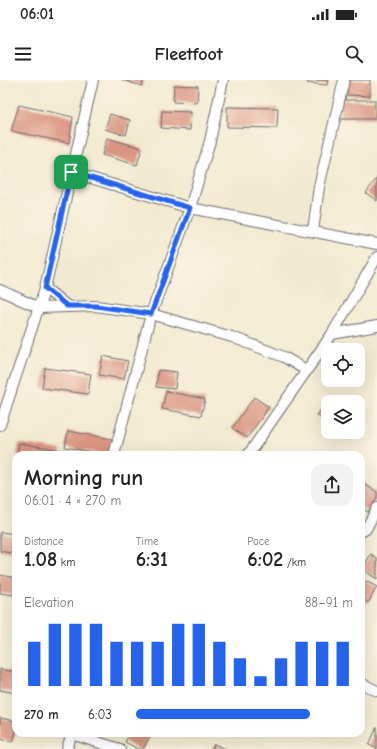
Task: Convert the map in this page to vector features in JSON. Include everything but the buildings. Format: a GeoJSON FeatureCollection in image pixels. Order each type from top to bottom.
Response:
{"type":"FeatureCollection","features":[{"type":"Feature","properties":{"kind":"street"},"geometry":{"type":"LineString","coordinates":[[0,425],[45,288],[93,80]]}},
{"type":"Feature","properties":{"kind":"street"},"geometry":{"type":"LineString","coordinates":[[115,451],[151,314],[190,208],[210,141],[223,80]]}},
{"type":"Feature","properties":{"kind":"street"},"geometry":{"type":"LineString","coordinates":[[313,231],[319,187],[344,80]]}},
{"type":"Feature","properties":{"kind":"street"},"geometry":{"type":"LineString","coordinates":[[71,172],[190,208],[377,244]]}},
{"type":"Feature","properties":{"kind":"street"},"geometry":{"type":"LineString","coordinates":[[251,451],[332,334],[377,257]]}},
{"type":"Feature","properties":{"kind":"street"},"geometry":{"type":"LineString","coordinates":[[45,288],[67,306]]}},
{"type":"Feature","properties":{"kind":"street"},"geometry":{"type":"LineString","coordinates":[[0,290],[39,308],[96,306],[151,314],[232,337],[284,357],[306,370]]}},
{"type":"Feature","properties":{"kind":"street"},"geometry":{"type":"LineString","coordinates":[[332,334],[377,326]]}},
{"type":"Feature","properties":{"kind":"street"},"geometry":{"type":"LineString","coordinates":[[365,530],[377,508]]}},
{"type":"Feature","properties":{"kind":"street"},"geometry":{"type":"LineString","coordinates":[[365,685],[377,691]]}},
{"type":"Feature","properties":{"kind":"street"},"geometry":{"type":"LineString","coordinates":[[67,749],[71,737]]}},
{"type":"Feature","properties":{"kind":"street"},"geometry":{"type":"LineString","coordinates":[[84,737],[120,749]]}},
{"type":"Feature","properties":{"kind":"route"},"geometry":{"type":"LineString","coordinates":[[71,172],[190,208],[151,314],[96,306],[67,306],[45,288],[71,172]]}}]}
